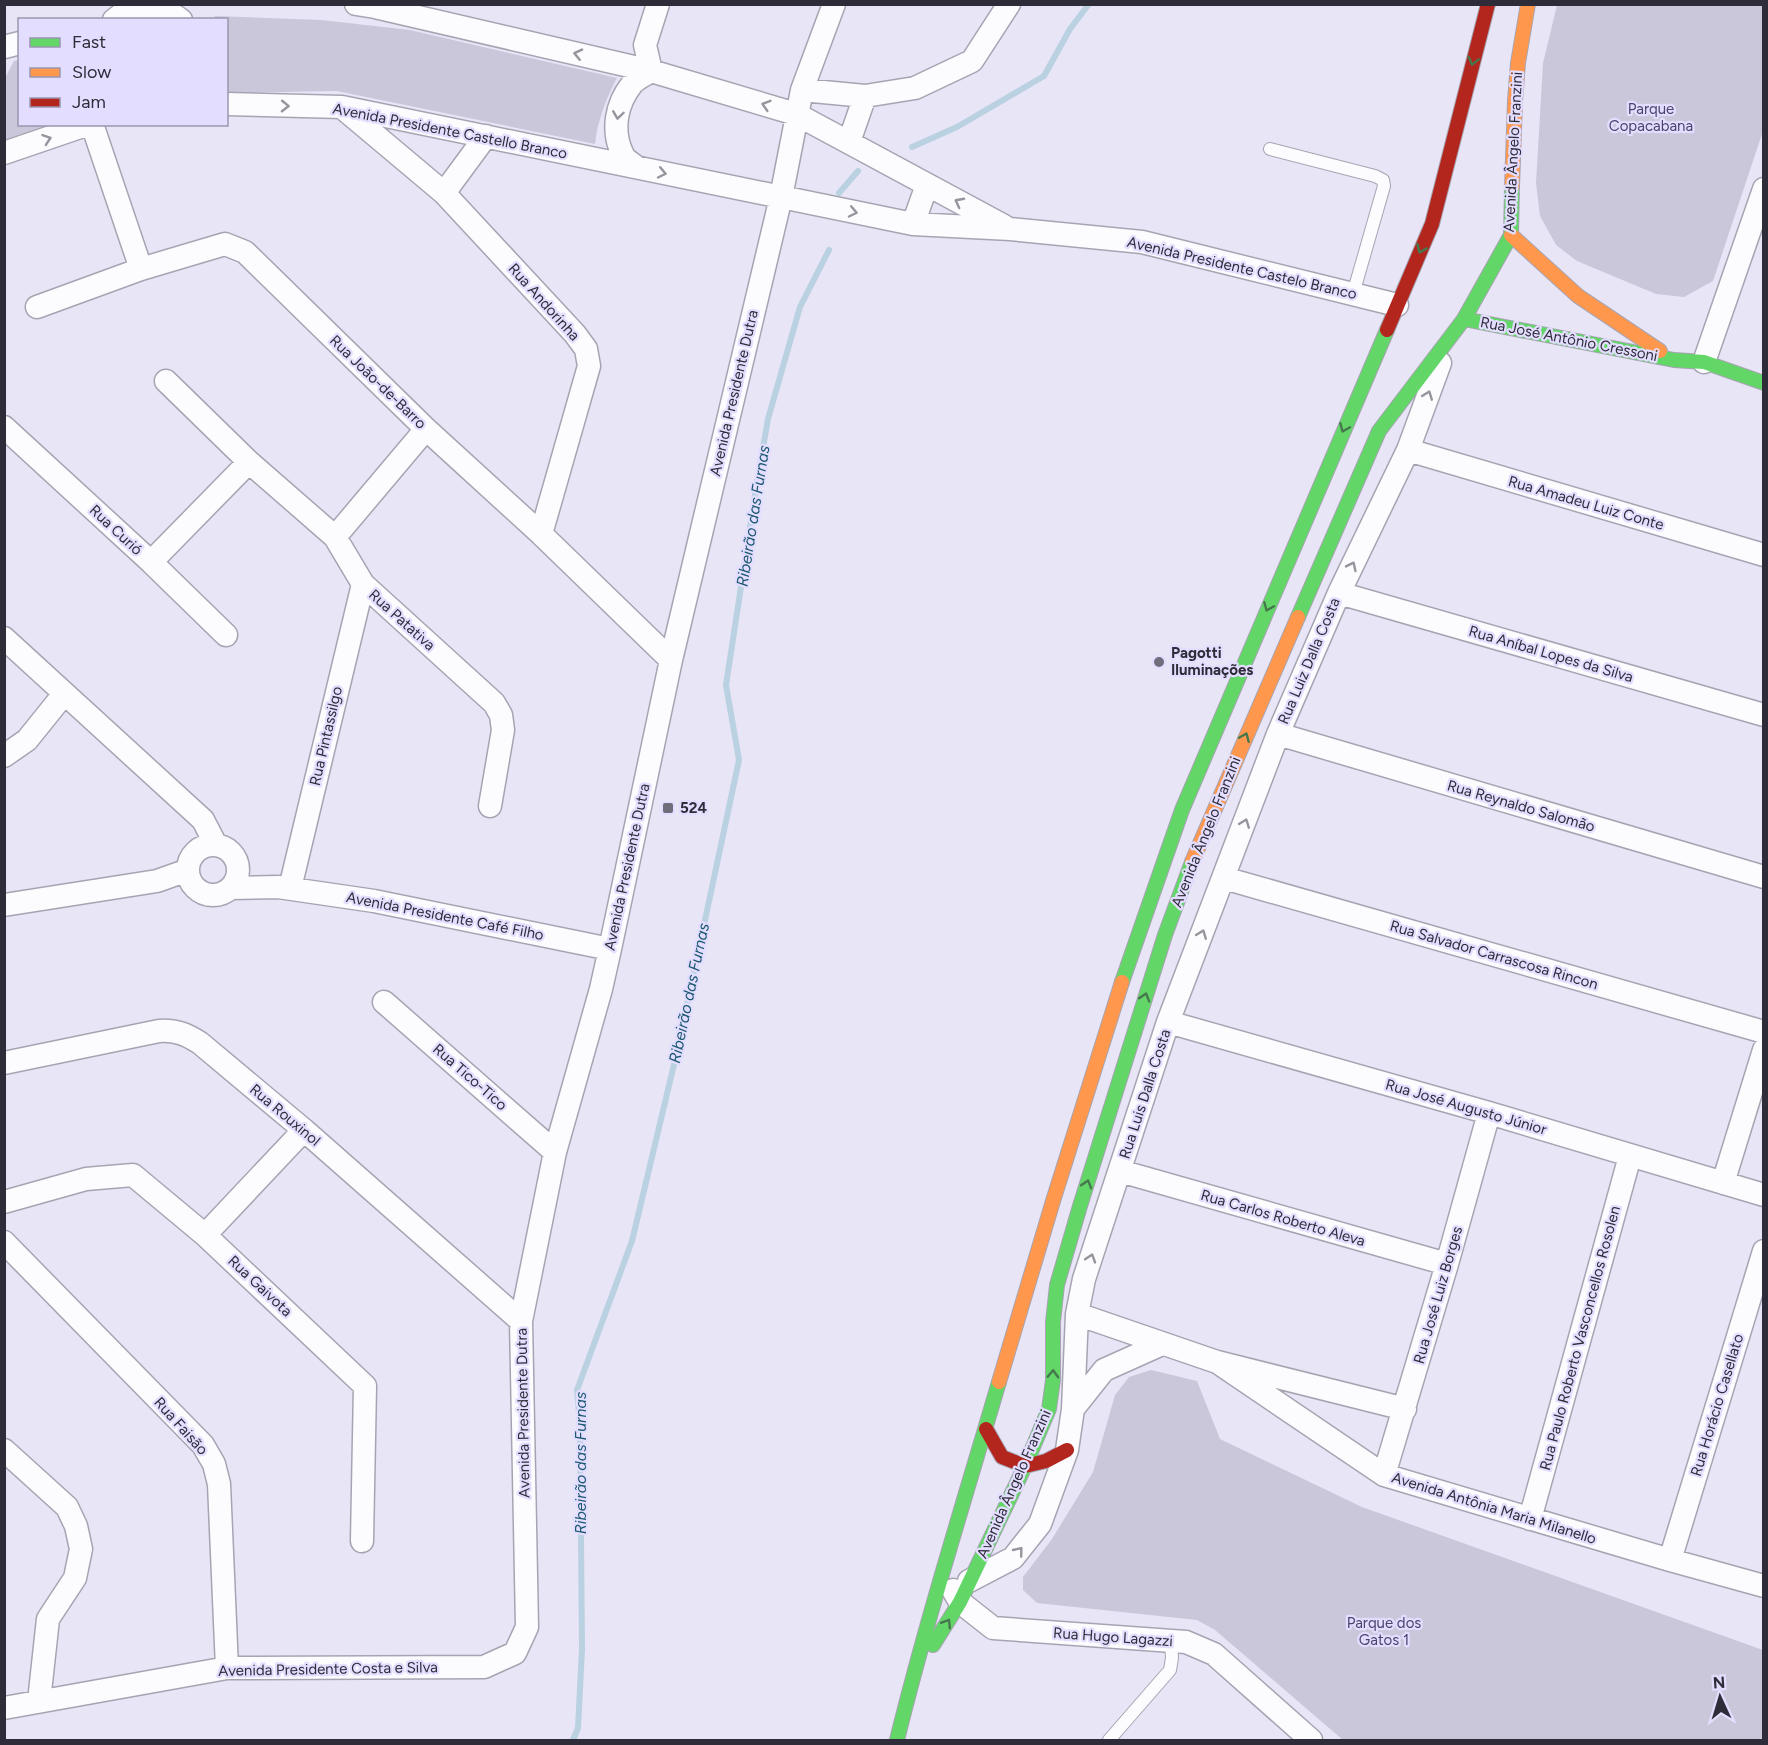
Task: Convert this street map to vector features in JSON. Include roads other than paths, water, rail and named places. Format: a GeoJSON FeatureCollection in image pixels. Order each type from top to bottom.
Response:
{"type":"FeatureCollection","features":[{"type":"Feature","properties":{"kind":"main road","name":"Avenida Ângelo Franzini"},"geometry":{"type":"LineString","coordinates":[[897,1740],[943,1572],[1114,1004],[1182,810],[1432,224],[1488,4]]}},
{"type":"Feature","properties":{"kind":"main road","name":"Avenida Ângelo Franzini"},"geometry":{"type":"LineString","coordinates":[[912,1680],[960,1602],[1025,1466],[1049,1409],[1053,1380],[1053,1322],[1057,1285],[1165,935],[1198,846],[1379,430],[1458,326],[1511,235],[1515,101],[1518,63],[1528,4]]}},
{"type":"Feature","properties":{"kind":"main road","name":"Rua José Antônio Cressoni"},"geometry":{"type":"LineString","coordinates":[[1511,235],[1578,296],[1674,360]]}},
{"type":"Feature","properties":{"kind":"main road","name":"Rua José Antônio Cressoni"},"geometry":{"type":"LineString","coordinates":[[1458,326],[1674,360],[1704,362],[1764,382]]}},
{"type":"Feature","properties":{"kind":"main road"},"geometry":{"type":"LineString","coordinates":[[986,1429],[1002,1457],[1025,1466],[1046,1461],[1067,1450]]}},
{"type":"Feature","properties":{"kind":"street"},"geometry":{"type":"LineString","coordinates":[[127,12],[180,4]]}},
{"type":"Feature","properties":{"kind":"street"},"geometry":{"type":"LineString","coordinates":[[356,4],[651,71],[796,114],[1010,229]]}},
{"type":"Feature","properties":{"kind":"street"},"geometry":{"type":"LineString","coordinates":[[651,71],[645,45],[658,4]]}},
{"type":"Feature","properties":{"kind":"street","name":"Avenida Presidente Dutra"},"geometry":{"type":"LineString","coordinates":[[527,1627],[521,1321],[555,1152],[601,989],[671,660],[781,197],[796,114],[802,90],[834,4]]}},
{"type":"Feature","properties":{"kind":"street"},"geometry":{"type":"LineString","coordinates":[[802,90],[865,96],[915,88],[972,61],[1009,4]]}},
{"type":"Feature","properties":{"kind":"street"},"geometry":{"type":"LineString","coordinates":[[127,12],[172,13],[178,18]]}},
{"type":"Feature","properties":{"kind":"street"},"geometry":{"type":"LineString","coordinates":[[636,167],[624,157],[617,138],[616,120],[620,102],[633,82],[651,71]]}},
{"type":"Feature","properties":{"kind":"street"},"geometry":{"type":"LineString","coordinates":[[849,142],[865,96]]}},
{"type":"Feature","properties":{"kind":"street","name":"Avenida Presidente Castello Branco"},"geometry":{"type":"LineString","coordinates":[[228,104],[342,107],[913,224]]}},
{"type":"Feature","properties":{"kind":"street","name":"Rua Andorinha"},"geometry":{"type":"LineString","coordinates":[[342,107],[444,193],[575,334],[586,349],[589,366],[541,534]]}},
{"type":"Feature","properties":{"kind":"street"},"geometry":{"type":"LineString","coordinates":[[4,153],[84,126]]}},
{"type":"Feature","properties":{"kind":"street"},"geometry":{"type":"LineString","coordinates":[[91,126],[141,269]]}},
{"type":"Feature","properties":{"kind":"street"},"geometry":{"type":"LineString","coordinates":[[444,193],[486,136]]}},
{"type":"Feature","properties":{"kind":"street"},"geometry":{"type":"LineString","coordinates":[[913,224],[927,185]]}},
{"type":"Feature","properties":{"kind":"street"},"geometry":{"type":"LineString","coordinates":[[1704,362],[1764,189]]}},
{"type":"Feature","properties":{"kind":"street","name":"Avenida Presidente Castelo Branco"},"geometry":{"type":"LineString","coordinates":[[913,224],[1010,229],[1142,242],[1396,305]]}},
{"type":"Feature","properties":{"kind":"street","name":"Rua João-de-Barro"},"geometry":{"type":"LineString","coordinates":[[37,307],[141,269],[225,244],[245,252],[426,429],[541,534],[671,660]]}},
{"type":"Feature","properties":{"kind":"street","name":"Rua Luiz Dalla Costa"},"geometry":{"type":"LineString","coordinates":[[1224,878],[1278,734],[1339,592],[1408,450],[1458,326]]}},
{"type":"Feature","properties":{"kind":"street","name":"Rua Patativa"},"geometry":{"type":"LineString","coordinates":[[166,381],[249,462],[335,537],[363,584],[494,703],[501,715],[502,729],[490,806]]}},
{"type":"Feature","properties":{"kind":"street","name":"Rua Curió"},"geometry":{"type":"LineString","coordinates":[[4,427],[151,562],[226,635]]}},
{"type":"Feature","properties":{"kind":"street"},"geometry":{"type":"LineString","coordinates":[[335,537],[426,429]]}},
{"type":"Feature","properties":{"kind":"street","name":"Rua Amadeu Luiz Conte"},"geometry":{"type":"LineString","coordinates":[[1408,450],[1764,555]]}},
{"type":"Feature","properties":{"kind":"street"},"geometry":{"type":"LineString","coordinates":[[151,562],[249,462]]}},
{"type":"Feature","properties":{"kind":"street","name":"Rua Pintassilgo"},"geometry":{"type":"LineString","coordinates":[[284,888],[363,584]]}},
{"type":"Feature","properties":{"kind":"street","name":"Rua Aníbal Lopes da Silva"},"geometry":{"type":"LineString","coordinates":[[1339,592],[1764,715]]}},
{"type":"Feature","properties":{"kind":"street"},"geometry":{"type":"LineString","coordinates":[[4,638],[202,820],[216,845]]}},
{"type":"Feature","properties":{"kind":"street"},"geometry":{"type":"LineString","coordinates":[[4,756],[27,740],[64,694]]}},
{"type":"Feature","properties":{"kind":"street","name":"Rua Reynaldo Salomão"},"geometry":{"type":"LineString","coordinates":[[1278,734],[1764,877]]}},
{"type":"Feature","properties":{"kind":"street"},"geometry":{"type":"LineString","coordinates":[[202,820],[190,863],[189,878],[193,886],[207,895]]}},
{"type":"Feature","properties":{"kind":"street"},"geometry":{"type":"LineString","coordinates":[[4,904],[157,881],[190,863],[202,847],[216,845],[224,847],[231,852],[238,866],[236,882],[224,893],[216,895],[207,895],[157,881]]}},
{"type":"Feature","properties":{"kind":"street","name":"Avenida Presidente Café Filho"},"geometry":{"type":"LineString","coordinates":[[236,859],[284,888]]}},
{"type":"Feature","properties":{"kind":"street","name":"Rua Luis Dalla Costa"},"geometry":{"type":"LineString","coordinates":[[969,1581],[1013,1558],[1040,1524],[1067,1450],[1073,1409],[1077,1314],[1084,1279],[1168,1022],[1224,878]]}},
{"type":"Feature","properties":{"kind":"street","name":"Rua Salvador Carrascosa Rincon"},"geometry":{"type":"LineString","coordinates":[[1224,878],[1764,1032]]}},
{"type":"Feature","properties":{"kind":"street","name":"Avenida Presidente Café Filho"},"geometry":{"type":"LineString","coordinates":[[231,888],[284,888],[374,901],[610,949]]}},
{"type":"Feature","properties":{"kind":"street","name":"Rua Tico-Tico"},"geometry":{"type":"LineString","coordinates":[[384,1002],[555,1152]]}},
{"type":"Feature","properties":{"kind":"street","name":"Rua José Augusto Júnior"},"geometry":{"type":"LineString","coordinates":[[1168,1022],[1489,1113],[1764,1195]]}},
{"type":"Feature","properties":{"kind":"street","name":"Rua Rouxinol"},"geometry":{"type":"LineString","coordinates":[[4,1063],[159,1031],[174,1030],[187,1034],[304,1130],[521,1321]]}},
{"type":"Feature","properties":{"kind":"street"},"geometry":{"type":"LineString","coordinates":[[1723,1183],[1764,1050]]}},
{"type":"Feature","properties":{"kind":"street","name":"Rua José Luiz Borges"},"geometry":{"type":"LineString","coordinates":[[1384,1475],[1489,1113]]}},
{"type":"Feature","properties":{"kind":"street"},"geometry":{"type":"LineString","coordinates":[[205,1235],[304,1130]]}},
{"type":"Feature","properties":{"kind":"street","name":"Rua Paulo Roberto Vasconcellos Rosolen"},"geometry":{"type":"LineString","coordinates":[[1530,1519],[1630,1156]]}},
{"type":"Feature","properties":{"kind":"street","name":"Rua Carlos Roberto Aleva"},"geometry":{"type":"LineString","coordinates":[[1120,1171],[1447,1264]]}},
{"type":"Feature","properties":{"kind":"street","name":"Rua Gaivota"},"geometry":{"type":"LineString","coordinates":[[4,1202],[86,1179],[133,1175],[205,1235],[365,1386],[362,1541]]}},
{"type":"Feature","properties":{"kind":"street","name":"Rua Faisão"},"geometry":{"type":"LineString","coordinates":[[4,1242],[203,1445],[214,1464],[219,1484],[227,1668]]}},
{"type":"Feature","properties":{"kind":"street","name":"Rua Horácio Casellato"},"geometry":{"type":"LineString","coordinates":[[1670,1560],[1764,1251]]}},
{"type":"Feature","properties":{"kind":"street"},"geometry":{"type":"LineString","coordinates":[[1077,1314],[1217,1362],[1405,1409]]}},
{"type":"Feature","properties":{"kind":"street"},"geometry":{"type":"LineString","coordinates":[[1073,1409],[1104,1370],[1162,1344]]}},
{"type":"Feature","properties":{"kind":"street","name":"Avenida Antônia Maria Milanello"},"geometry":{"type":"LineString","coordinates":[[1217,1362],[1384,1475],[1764,1586]]}},
{"type":"Feature","properties":{"kind":"street"},"geometry":{"type":"LineString","coordinates":[[4,1450],[67,1507],[76,1526],[81,1549],[75,1578],[48,1619],[39,1701]]}},
{"type":"Feature","properties":{"kind":"street","name":"Rua Hugo Lagazzi"},"geometry":{"type":"LineString","coordinates":[[943,1572],[960,1602],[993,1628],[1186,1642],[1214,1654],[1311,1740]]}},
{"type":"Feature","properties":{"kind":"street","name":"Avenida Presidente Costa e Silva"},"geometry":{"type":"LineString","coordinates":[[4,1708],[227,1668],[484,1666],[515,1653],[527,1627]]}},
{"type":"Feature","properties":{"kind":"lane"},"geometry":{"type":"LineString","coordinates":[[1270,149],[1383,180],[1384,186],[1353,294]]}},
{"type":"Feature","properties":{"kind":"lane"},"geometry":{"type":"LineString","coordinates":[[1109,1740],[1170,1670],[1171,1641]]}},
{"type":"Feature","properties":{"kind":"waterway","name":"Ribeirão das Furnas"},"geometry":{"type":"LineString","coordinates":[[912,147],[957,127],[1044,76],[1070,29],[1089,4]]}},
{"type":"Feature","properties":{"kind":"waterway","name":"Ribeirão das Furnas"},"geometry":{"type":"LineString","coordinates":[[839,193],[858,171]]}},
{"type":"Feature","properties":{"kind":"waterway","name":"Ribeirão das Furnas"},"geometry":{"type":"LineString","coordinates":[[573,1740],[578,1728],[582,1649],[580,1423],[577,1390],[632,1241],[677,1052],[739,760],[726,685],[768,419],[800,307],[829,250]]}},
{"type":"Feature","properties":{"kind":"place","name":"Pagotti Iluminações"},"geometry":{"type":"Point","coordinates":[1159,662]}},
{"type":"Feature","properties":{"kind":"place","name":"524"},"geometry":{"type":"Point","coordinates":[668,808]}},
{"type":"Feature","properties":{"kind":"park label","name":"Parque Copacabana"},"geometry":{"type":"Point","coordinates":[1651,118]}},
{"type":"Feature","properties":{"kind":"park label","name":"Parque dos Gatos 1"},"geometry":{"type":"Point","coordinates":[1384,1632]}}]}
